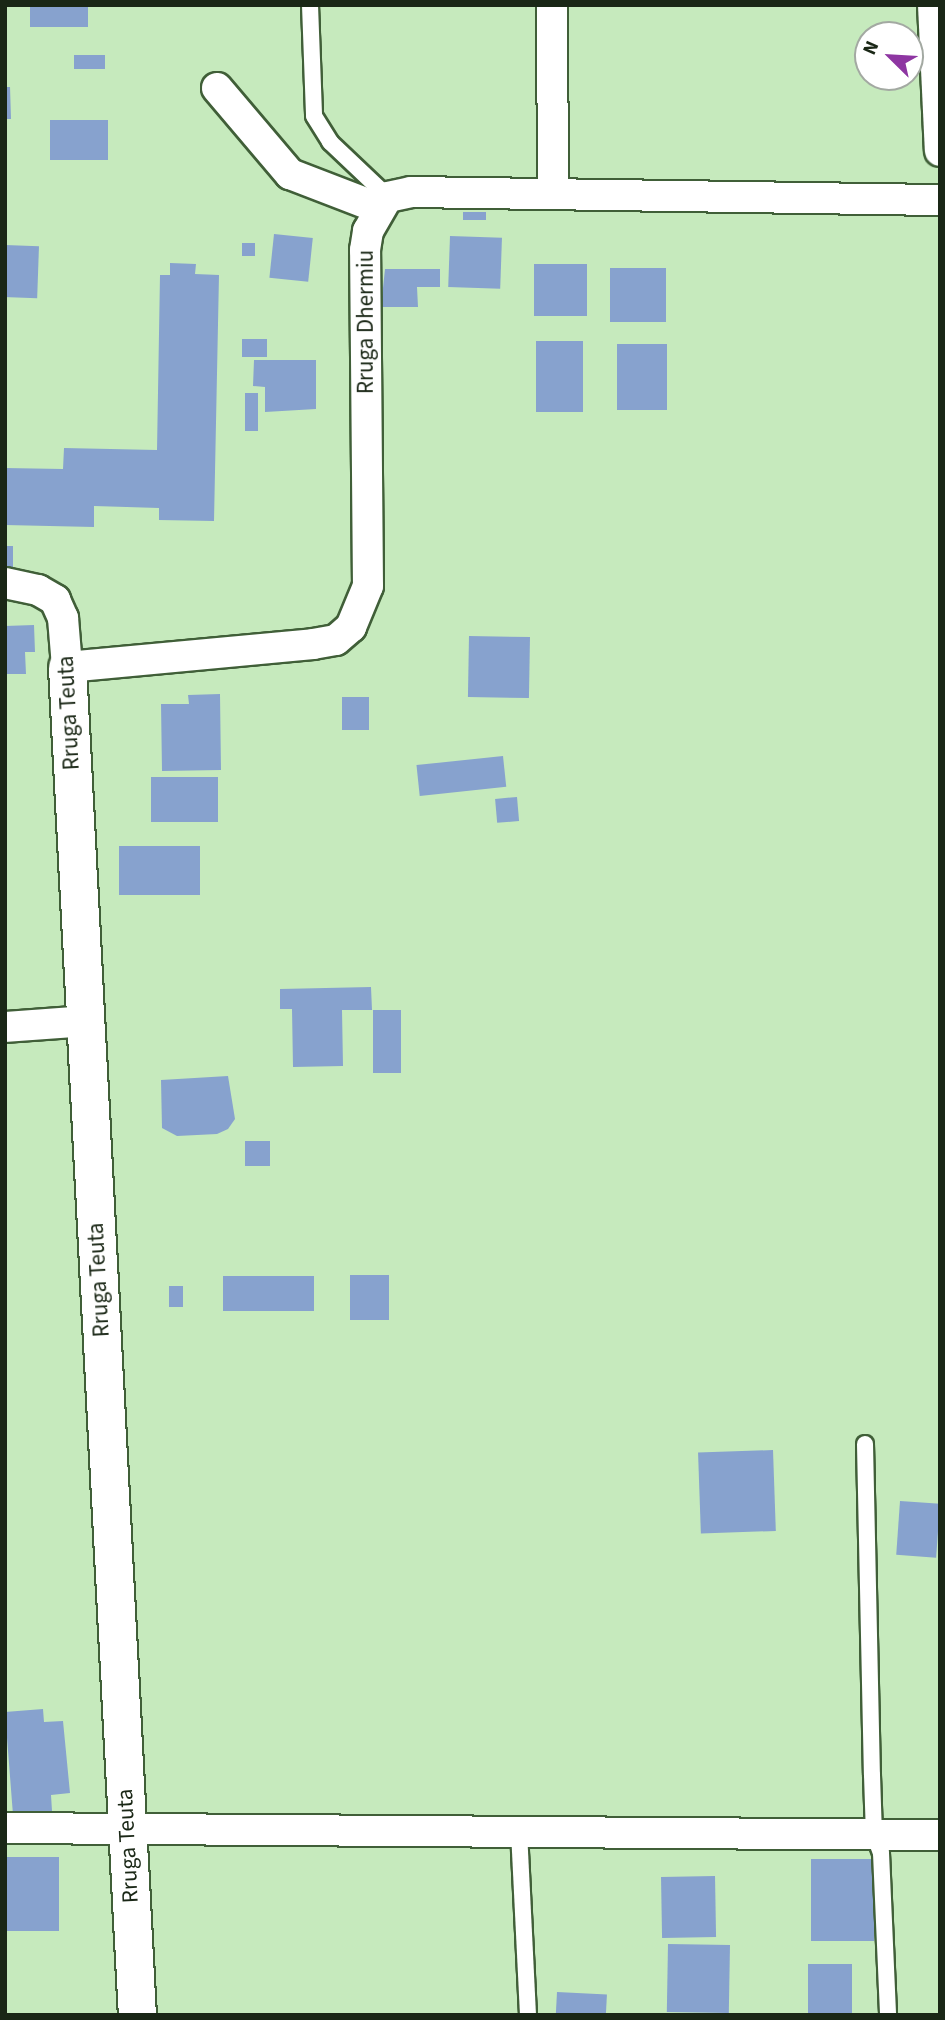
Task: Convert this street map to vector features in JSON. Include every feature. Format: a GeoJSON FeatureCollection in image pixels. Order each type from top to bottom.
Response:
{"type":"FeatureCollection","features":[{"type":"Feature","properties":{"kind":"street"},"geometry":{"type":"LineString","coordinates":[[552,5],[553,194]]}},
{"type":"Feature","properties":{"kind":"street"},"geometry":{"type":"LineString","coordinates":[[933,5],[940,151]]}},
{"type":"Feature","properties":{"kind":"street"},"geometry":{"type":"LineString","coordinates":[[217,88],[290,174],[383,203],[411,192],[940,200]]}},
{"type":"Feature","properties":{"kind":"street","name":"Rruga Dhermiu"},"geometry":{"type":"LineString","coordinates":[[67,667],[313,644],[336,640],[351,627],[368,586],[365,250],[383,203]]}},
{"type":"Feature","properties":{"kind":"street","name":"Rruga Teuta"},"geometry":{"type":"LineString","coordinates":[[5,583],[38,590],[55,600],[63,618],[137,2015]]}},
{"type":"Feature","properties":{"kind":"street"},"geometry":{"type":"LineString","coordinates":[[5,1027],[86,1021]]}},
{"type":"Feature","properties":{"kind":"street"},"geometry":{"type":"LineString","coordinates":[[5,1828],[940,1835]]}},
{"type":"Feature","properties":{"kind":"lane"},"geometry":{"type":"LineString","coordinates":[[310,5],[314,116],[330,142],[383,203]]}},
{"type":"Feature","properties":{"kind":"lane"},"geometry":{"type":"LineString","coordinates":[[865,1444],[874,1834],[881,1853],[888,2015]]}},
{"type":"Feature","properties":{"kind":"lane"},"geometry":{"type":"LineString","coordinates":[[519,1831],[528,2015]]}},
{"type":"Feature","properties":{"kind":"building"},"geometry":{"type":"Polygon","coordinates":[[[30,5],[88,5],[88,27],[30,27],[30,5]]]}},
{"type":"Feature","properties":{"kind":"building"},"geometry":{"type":"Polygon","coordinates":[[[74,55],[105,55],[105,69],[74,69],[74,55]]]}},
{"type":"Feature","properties":{"kind":"building"},"geometry":{"type":"Polygon","coordinates":[[[5,87],[10,87],[11,119],[5,119],[5,87]]]}},
{"type":"Feature","properties":{"kind":"building"},"geometry":{"type":"Polygon","coordinates":[[[50,120],[108,120],[108,160],[50,160],[50,120]]]}},
{"type":"Feature","properties":{"kind":"building"},"geometry":{"type":"Polygon","coordinates":[[[463,212],[486,212],[486,220],[463,220],[463,212]]]}},
{"type":"Feature","properties":{"kind":"building"},"geometry":{"type":"Polygon","coordinates":[[[274,234],[313,238],[308,282],[269,278],[274,234]]]}},
{"type":"Feature","properties":{"kind":"building"},"geometry":{"type":"Polygon","coordinates":[[[450,236],[502,238],[500,289],[448,287],[450,236]]]}},
{"type":"Feature","properties":{"kind":"building"},"geometry":{"type":"Polygon","coordinates":[[[242,243],[255,243],[255,256],[242,256],[242,243]]]}},
{"type":"Feature","properties":{"kind":"building"},"geometry":{"type":"Polygon","coordinates":[[[5,245],[39,246],[37,298],[5,297],[5,245]]]}},
{"type":"Feature","properties":{"kind":"building"},"geometry":{"type":"Polygon","coordinates":[[[170,263],[196,264],[195,274],[219,275],[214,521],[159,520],[159,508],[94,506],[94,527],[5,525],[5,468],[63,469],[64,448],[157,450],[160,275],[170,275],[170,263]]]}},
{"type":"Feature","properties":{"kind":"building"},"geometry":{"type":"Polygon","coordinates":[[[534,264],[587,264],[587,316],[534,316],[534,264]]]}},
{"type":"Feature","properties":{"kind":"building"},"geometry":{"type":"Polygon","coordinates":[[[610,268],[666,268],[666,322],[610,322],[610,268]]]}},
{"type":"Feature","properties":{"kind":"building"},"geometry":{"type":"Polygon","coordinates":[[[385,269],[440,269],[440,287],[417,287],[418,307],[381,307],[385,269]]]}},
{"type":"Feature","properties":{"kind":"building"},"geometry":{"type":"Polygon","coordinates":[[[242,339],[267,339],[267,357],[242,357],[242,339]]]}},
{"type":"Feature","properties":{"kind":"building"},"geometry":{"type":"Polygon","coordinates":[[[536,341],[583,341],[583,412],[536,412],[536,341]]]}},
{"type":"Feature","properties":{"kind":"building"},"geometry":{"type":"Polygon","coordinates":[[[617,344],[667,344],[667,410],[617,410],[617,344]]]}},
{"type":"Feature","properties":{"kind":"building"},"geometry":{"type":"Polygon","coordinates":[[[254,360],[316,360],[316,409],[265,412],[265,387],[253,386],[254,360]]]}},
{"type":"Feature","properties":{"kind":"building"},"geometry":{"type":"Polygon","coordinates":[[[245,393],[258,393],[258,431],[245,431],[245,393]]]}},
{"type":"Feature","properties":{"kind":"building"},"geometry":{"type":"Polygon","coordinates":[[[5,546],[13,546],[13,571],[5,571],[5,546]]]}},
{"type":"Feature","properties":{"kind":"building"},"geometry":{"type":"Polygon","coordinates":[[[34,625],[35,652],[25,652],[26,674],[5,674],[5,626],[34,625]]]}},
{"type":"Feature","properties":{"kind":"building"},"geometry":{"type":"Polygon","coordinates":[[[469,636],[530,637],[529,698],[468,697],[469,636]]]}},
{"type":"Feature","properties":{"kind":"building"},"geometry":{"type":"Polygon","coordinates":[[[220,694],[221,770],[162,771],[161,704],[189,704],[188,695],[220,694]]]}},
{"type":"Feature","properties":{"kind":"building"},"geometry":{"type":"Polygon","coordinates":[[[342,697],[369,697],[369,730],[342,730],[342,697]]]}},
{"type":"Feature","properties":{"kind":"building"},"geometry":{"type":"Polygon","coordinates":[[[503,756],[506,787],[420,796],[416,765],[503,756]]]}},
{"type":"Feature","properties":{"kind":"building"},"geometry":{"type":"Polygon","coordinates":[[[151,777],[218,777],[218,822],[151,822],[151,777]]]}},
{"type":"Feature","properties":{"kind":"building"},"geometry":{"type":"Polygon","coordinates":[[[517,797],[519,821],[497,823],[495,799],[517,797]]]}},
{"type":"Feature","properties":{"kind":"building"},"geometry":{"type":"Polygon","coordinates":[[[119,846],[200,846],[200,895],[119,895],[119,846]]]}},
{"type":"Feature","properties":{"kind":"building"},"geometry":{"type":"Polygon","coordinates":[[[371,987],[372,1010],[342,1010],[343,1066],[293,1067],[292,1009],[280,1009],[280,989],[371,987]]]}},
{"type":"Feature","properties":{"kind":"building"},"geometry":{"type":"Polygon","coordinates":[[[373,1010],[401,1010],[401,1073],[373,1073],[373,1010]]]}},
{"type":"Feature","properties":{"kind":"building"},"geometry":{"type":"Polygon","coordinates":[[[228,1076],[235,1119],[228,1129],[217,1134],[177,1136],[162,1128],[161,1080],[228,1076]]]}},
{"type":"Feature","properties":{"kind":"building"},"geometry":{"type":"Polygon","coordinates":[[[245,1141],[270,1141],[270,1166],[245,1166],[245,1141]]]}},
{"type":"Feature","properties":{"kind":"building"},"geometry":{"type":"Polygon","coordinates":[[[350,1275],[389,1275],[389,1320],[350,1320],[350,1275]]]}},
{"type":"Feature","properties":{"kind":"building"},"geometry":{"type":"Polygon","coordinates":[[[223,1276],[314,1276],[314,1311],[223,1311],[223,1276]]]}},
{"type":"Feature","properties":{"kind":"building"},"geometry":{"type":"Polygon","coordinates":[[[169,1286],[183,1286],[183,1307],[169,1307],[169,1286]]]}},
{"type":"Feature","properties":{"kind":"building"},"geometry":{"type":"Polygon","coordinates":[[[773,1450],[776,1531],[701,1534],[698,1453],[773,1450]]]}},
{"type":"Feature","properties":{"kind":"building"},"geometry":{"type":"Polygon","coordinates":[[[900,1501],[940,1504],[936,1558],[896,1555],[900,1501]]]}},
{"type":"Feature","properties":{"kind":"building"},"geometry":{"type":"Polygon","coordinates":[[[43,1709],[44,1722],[63,1721],[70,1793],[51,1795],[52,1811],[13,1815],[5,1712],[43,1709]]]}},
{"type":"Feature","properties":{"kind":"building"},"geometry":{"type":"Polygon","coordinates":[[[7,1857],[59,1857],[59,1931],[7,1931],[7,1857]]]}},
{"type":"Feature","properties":{"kind":"building"},"geometry":{"type":"Polygon","coordinates":[[[811,1859],[874,1859],[874,1941],[811,1941],[811,1859]]]}},
{"type":"Feature","properties":{"kind":"building"},"geometry":{"type":"Polygon","coordinates":[[[715,1876],[716,1937],[662,1938],[661,1877],[715,1876]]]}},
{"type":"Feature","properties":{"kind":"building"},"geometry":{"type":"Polygon","coordinates":[[[668,1944],[730,1945],[729,2013],[667,2012],[668,1944]]]}},
{"type":"Feature","properties":{"kind":"building"},"geometry":{"type":"Polygon","coordinates":[[[808,1964],[852,1964],[852,2015],[808,2015],[808,1964]]]}},
{"type":"Feature","properties":{"kind":"building"},"geometry":{"type":"Polygon","coordinates":[[[557,1992],[607,1995],[606,2015],[556,2015],[557,1992]]]}}]}
